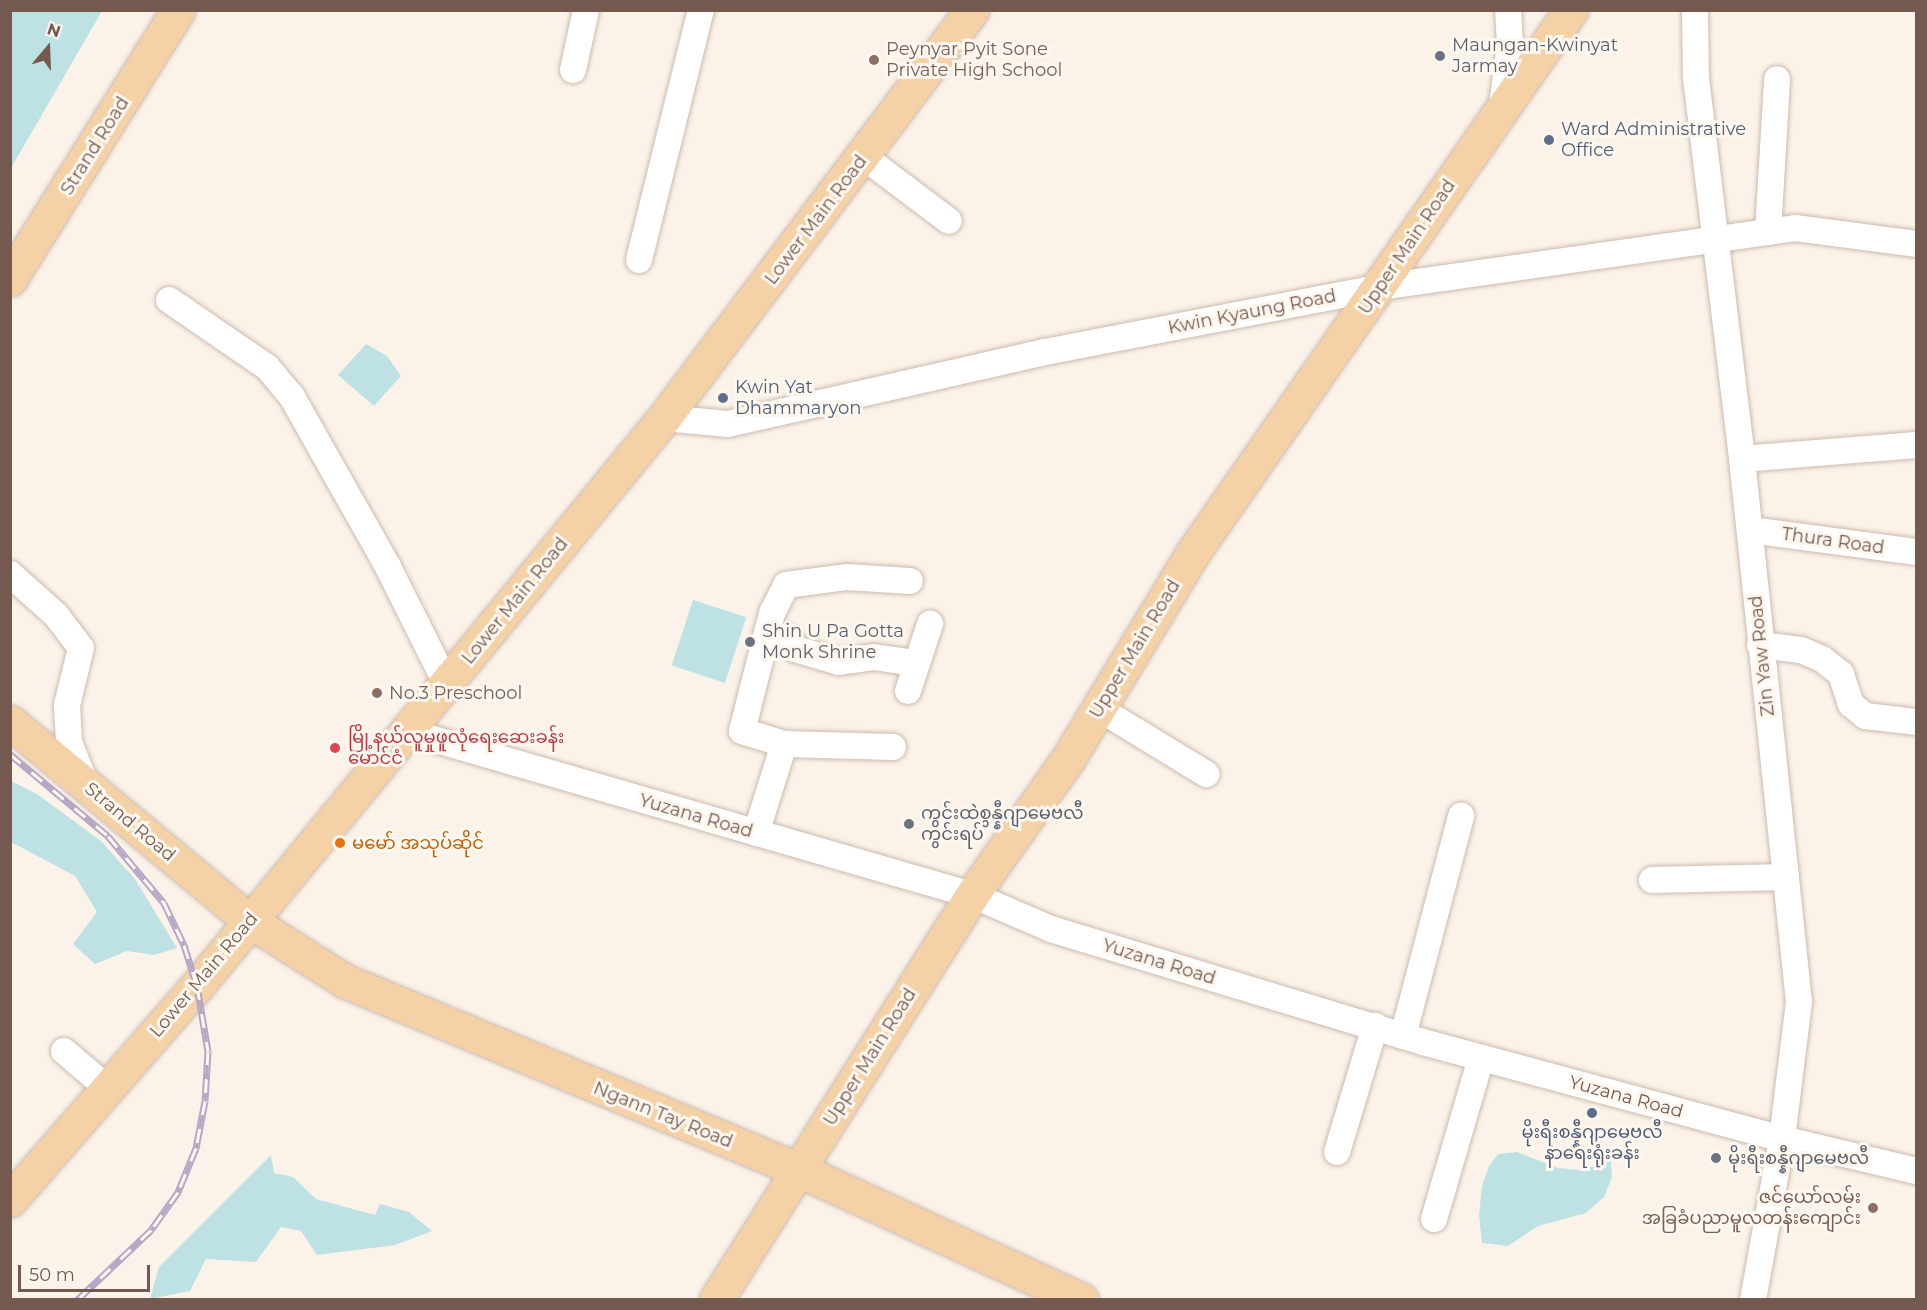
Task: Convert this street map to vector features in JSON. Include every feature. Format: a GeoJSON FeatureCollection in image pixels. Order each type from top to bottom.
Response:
{"type":"FeatureCollection","features":[{"type":"Feature","properties":{"kind":"main road","name":"Strand Road"},"geometry":{"type":"LineString","coordinates":[[10,279],[178,10]]}},
{"type":"Feature","properties":{"kind":"main road","name":"Lower Main Road"},"geometry":{"type":"LineString","coordinates":[[10,1200],[409,732],[664,418],[864,158],[972,10]]}},
{"type":"Feature","properties":{"kind":"main road","name":"Upper Main Road"},"geometry":{"type":"LineString","coordinates":[[716,1299],[972,895],[1068,759],[1192,554],[1381,287],[1502,105],[1571,10]]}},
{"type":"Feature","properties":{"kind":"main road","name":"Strand Road"},"geometry":{"type":"LineString","coordinates":[[10,722],[250,921]]}},
{"type":"Feature","properties":{"kind":"main road","name":"Ngann Tay Road"},"geometry":{"type":"LineString","coordinates":[[250,921],[345,981],[799,1170],[1080,1299]]}},
{"type":"Feature","properties":{"kind":"street"},"geometry":{"type":"LineString","coordinates":[[573,70],[586,10]]}},
{"type":"Feature","properties":{"kind":"street"},"geometry":{"type":"LineString","coordinates":[[639,261],[701,10]]}},
{"type":"Feature","properties":{"kind":"street"},"geometry":{"type":"LineString","coordinates":[[1502,105],[1509,45],[1508,10]]}},
{"type":"Feature","properties":{"kind":"street","name":"Zin Yaw Road"},"geometry":{"type":"LineString","coordinates":[[1695,10],[1696,78],[1718,240],[1799,1002],[1782,1139],[1753,1299]]}},
{"type":"Feature","properties":{"kind":"street"},"geometry":{"type":"LineString","coordinates":[[1768,232],[1777,79]]}},
{"type":"Feature","properties":{"kind":"street"},"geometry":{"type":"LineString","coordinates":[[864,158],[949,221]]}},
{"type":"Feature","properties":{"kind":"street","name":"Kwin Kyaung Road"},"geometry":{"type":"LineString","coordinates":[[664,418],[728,424],[1045,352],[1381,287],[1795,228],[1917,244]]}},
{"type":"Feature","properties":{"kind":"street"},"geometry":{"type":"LineString","coordinates":[[169,300],[267,367],[292,397],[388,567],[447,685]]}},
{"type":"Feature","properties":{"kind":"street"},"geometry":{"type":"LineString","coordinates":[[1742,459],[1917,445]]}},
{"type":"Feature","properties":{"kind":"street","name":"Thura Road"},"geometry":{"type":"LineString","coordinates":[[1750,530],[1917,552]]}},
{"type":"Feature","properties":{"kind":"street"},"geometry":{"type":"LineString","coordinates":[[10,574],[56,615],[81,648],[68,714],[69,742],[86,785]]}},
{"type":"Feature","properties":{"kind":"street"},"geometry":{"type":"LineString","coordinates":[[893,747],[784,744],[742,731],[766,632],[786,585],[847,577],[910,581]]}},
{"type":"Feature","properties":{"kind":"street"},"geometry":{"type":"LineString","coordinates":[[908,691],[914,663],[930,624]]}},
{"type":"Feature","properties":{"kind":"street"},"geometry":{"type":"LineString","coordinates":[[766,632],[790,639],[795,649],[839,662],[874,657],[914,663]]}},
{"type":"Feature","properties":{"kind":"street"},"geometry":{"type":"LineString","coordinates":[[1760,645],[1802,650],[1822,659],[1841,674],[1851,704],[1865,716],[1917,722]]}},
{"type":"Feature","properties":{"kind":"street"},"geometry":{"type":"LineString","coordinates":[[1098,708],[1206,774]]}},
{"type":"Feature","properties":{"kind":"street","name":"Yuzana Road"},"geometry":{"type":"LineString","coordinates":[[409,732],[972,895],[1052,929],[1403,1036],[1782,1139],[1917,1171]]}},
{"type":"Feature","properties":{"kind":"street"},"geometry":{"type":"LineString","coordinates":[[756,833],[784,744]]}},
{"type":"Feature","properties":{"kind":"street"},"geometry":{"type":"LineString","coordinates":[[1403,1036],[1461,816]]}},
{"type":"Feature","properties":{"kind":"street"},"geometry":{"type":"LineString","coordinates":[[1652,880],[1786,877]]}},
{"type":"Feature","properties":{"kind":"street"},"geometry":{"type":"LineString","coordinates":[[1337,1152],[1375,1026]]}},
{"type":"Feature","properties":{"kind":"street"},"geometry":{"type":"LineString","coordinates":[[64,1051],[106,1087]]}},
{"type":"Feature","properties":{"kind":"street"},"geometry":{"type":"LineString","coordinates":[[1434,1219],[1482,1058]]}},
{"type":"Feature","properties":{"kind":"water"},"geometry":{"type":"Polygon","coordinates":[[[10,11],[102,11],[11,168],[10,11]]]}},
{"type":"Feature","properties":{"kind":"water"},"geometry":{"type":"Polygon","coordinates":[[[366,344],[387,356],[401,376],[374,406],[338,375],[366,344]]]}},
{"type":"Feature","properties":{"kind":"water"},"geometry":{"type":"Polygon","coordinates":[[[693,600],[746,617],[725,683],[672,666],[693,600]]]}},
{"type":"Feature","properties":{"kind":"water"},"geometry":{"type":"Polygon","coordinates":[[[11,781],[37,794],[101,841],[135,879],[177,948],[154,955],[127,951],[95,964],[73,944],[97,912],[75,876],[11,842],[11,781]]]}},
{"type":"Feature","properties":{"kind":"water"},"geometry":{"type":"Polygon","coordinates":[[[1517,1152],[1558,1168],[1581,1170],[1611,1160],[1612,1177],[1604,1197],[1586,1213],[1538,1226],[1508,1246],[1482,1243],[1479,1215],[1482,1186],[1489,1166],[1498,1154],[1517,1152]]]}},
{"type":"Feature","properties":{"kind":"water"},"geometry":{"type":"Polygon","coordinates":[[[271,1155],[274,1173],[293,1177],[316,1199],[375,1215],[380,1204],[409,1212],[432,1231],[395,1245],[317,1255],[301,1231],[281,1227],[256,1262],[206,1259],[190,1291],[150,1299],[159,1267],[271,1155]]]}},
{"type":"Feature","properties":{"kind":"railway"},"geometry":{"type":"LineString","coordinates":[[10,754],[108,836],[164,903],[184,945],[197,986],[208,1051],[205,1101],[196,1148],[178,1192],[151,1230],[77,1300]]}},
{"type":"Feature","properties":{"kind":"place","name":"Maungan-Kwinyat Jarmay"},"geometry":{"type":"Point","coordinates":[1440,56]}},
{"type":"Feature","properties":{"kind":"place","name":"Peynyar Pyit Sone Private High School"},"geometry":{"type":"Point","coordinates":[874,60]}},
{"type":"Feature","properties":{"kind":"place","name":"Ward Administrative Office"},"geometry":{"type":"Point","coordinates":[1549,140]}},
{"type":"Feature","properties":{"kind":"place","name":"Kwin Yat Dhammaryon"},"geometry":{"type":"Point","coordinates":[723,398]}},
{"type":"Feature","properties":{"kind":"place","name":"Shin U Pa Gotta Monk Shrine"},"geometry":{"type":"Point","coordinates":[750,642]}},
{"type":"Feature","properties":{"kind":"place","name":"No.3 Preschool"},"geometry":{"type":"Point","coordinates":[377,693]}},
{"type":"Feature","properties":{"kind":"place","name":"မြို့နယ်လူမှုဖူလုံရေးဆေးခန်း မောင်ငံ"},"geometry":{"type":"Point","coordinates":[335,748]}},
{"type":"Feature","properties":{"kind":"place","name":"ကွင်းထဲစွန္နီဂျာမေဗလီ ကွင်းရပ်"},"geometry":{"type":"Point","coordinates":[909,824]}},
{"type":"Feature","properties":{"kind":"place","name":"မမော် အသုပ်ဆိုင်"},"geometry":{"type":"Point","coordinates":[340,843]}},
{"type":"Feature","properties":{"kind":"place","name":"မိုးရီးစန္နီဂျာမေဗလီ နာရေးရုံးခန်း"},"geometry":{"type":"Point","coordinates":[1592,1113]}},
{"type":"Feature","properties":{"kind":"place","name":"မိုးရီးစန္နီဂျာမေဗလီ"},"geometry":{"type":"Point","coordinates":[1716,1158]}},
{"type":"Feature","properties":{"kind":"place","name":"ဇင်ယော်လမ်း အခြခံပညာမူလတန်းကျောင်း"},"geometry":{"type":"Point","coordinates":[1873,1208]}}]}
